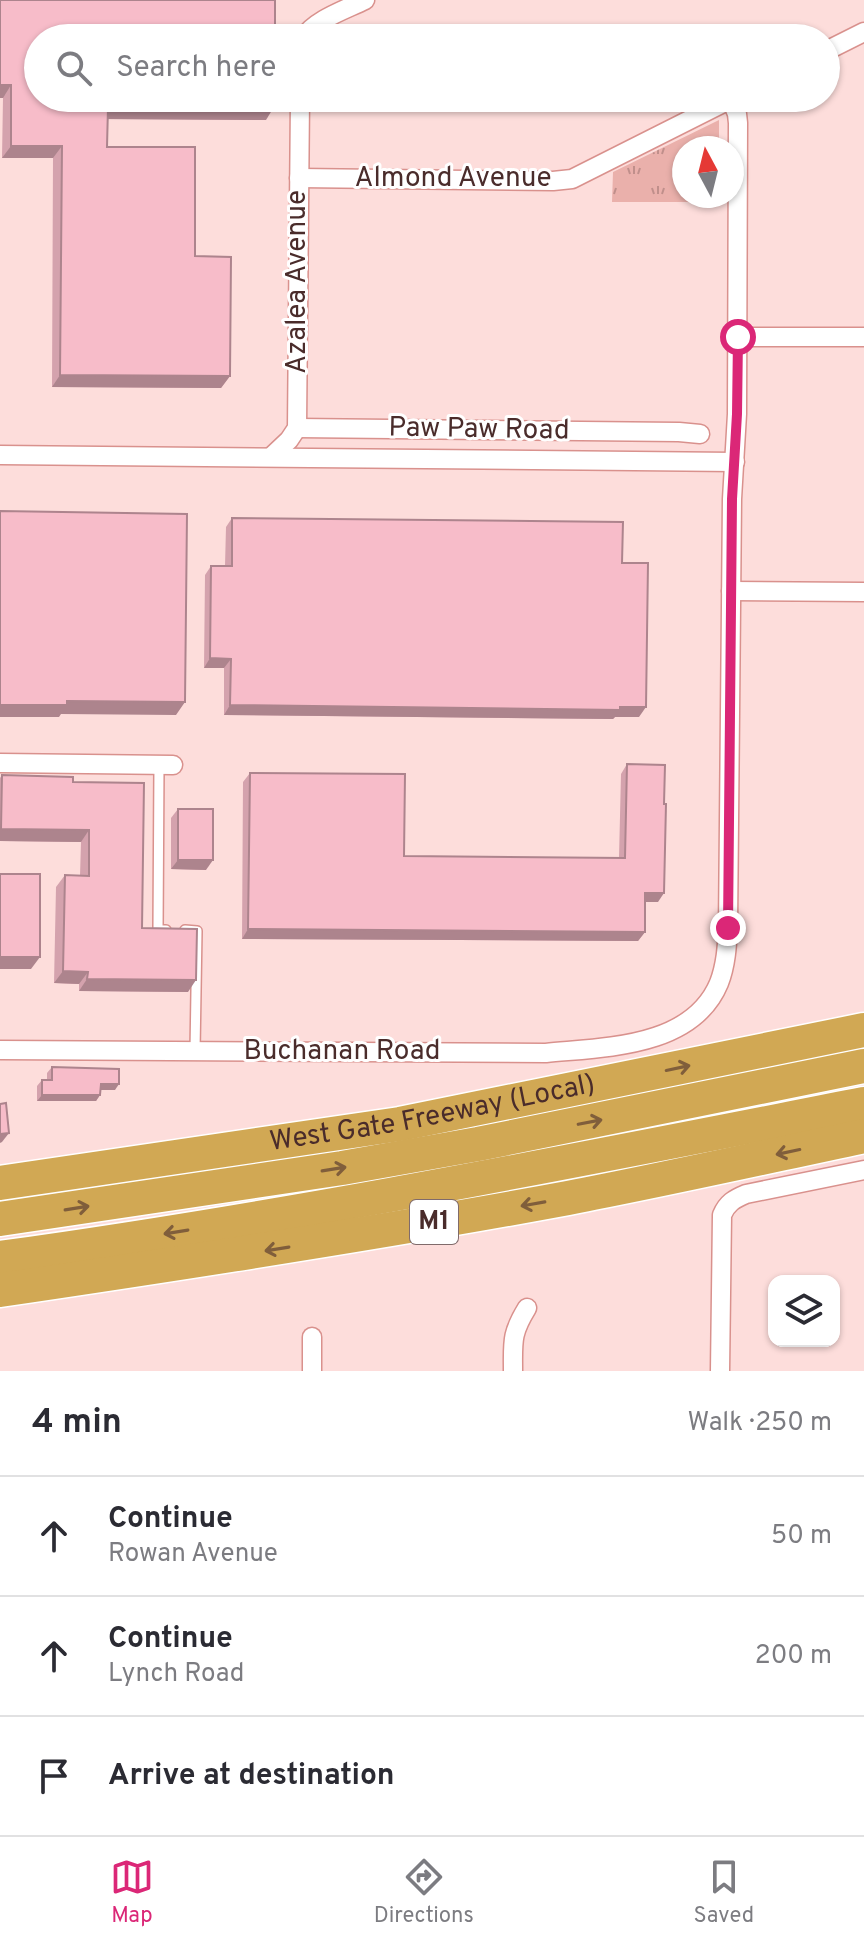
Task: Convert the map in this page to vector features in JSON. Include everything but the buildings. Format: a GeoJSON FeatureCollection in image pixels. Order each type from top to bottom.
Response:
{"type":"FeatureCollection","features":[{"type":"Feature","properties":{"kind":"highway","name":"West Gate Freeway (Local)"},"geometry":{"type":"LineString","coordinates":[[0,1183],[400,1124],[864,1030]]}},
{"type":"Feature","properties":{"kind":"highway"},"geometry":{"type":"LineString","coordinates":[[0,1219],[357,1165],[684,1104],[864,1066]]}},
{"type":"Feature","properties":{"kind":"highway","name":"M1"},"geometry":{"type":"LineString","coordinates":[[0,1258],[364,1201],[864,1104]]}},
{"type":"Feature","properties":{"kind":"highway","name":"M1"},"geometry":{"type":"LineString","coordinates":[[0,1290],[216,1259],[462,1217],[864,1136]]}},
{"type":"Feature","properties":{"kind":"highway"},"geometry":{"type":"LineString","coordinates":[[0,1171],[298,1140]]}},
{"type":"Feature","properties":{"kind":"street"},"geometry":{"type":"LineString","coordinates":[[318,24],[365,0]]}},
{"type":"Feature","properties":{"kind":"street"},"geometry":{"type":"LineString","coordinates":[[840,44],[864,32]]}},
{"type":"Feature","properties":{"kind":"street","name":"Azalea Avenue"},"geometry":{"type":"LineString","coordinates":[[297,428],[300,112]]}},
{"type":"Feature","properties":{"kind":"street","name":"Almond Avenue"},"geometry":{"type":"LineString","coordinates":[[299,178],[572,179],[704,112]]}},
{"type":"Feature","properties":{"kind":"street"},"geometry":{"type":"LineString","coordinates":[[736,112],[738,337],[731,591],[864,592]]}},
{"type":"Feature","properties":{"kind":"street"},"geometry":{"type":"LineString","coordinates":[[738,337],[864,337]]}},
{"type":"Feature","properties":{"kind":"street"},"geometry":{"type":"LineString","coordinates":[[271,457],[297,428]]}},
{"type":"Feature","properties":{"kind":"street"},"geometry":{"type":"LineString","coordinates":[[297,428],[304,446],[320,458]]}},
{"type":"Feature","properties":{"kind":"street","name":"Paw Paw Road"},"geometry":{"type":"LineString","coordinates":[[297,428],[700,434]]}},
{"type":"Feature","properties":{"kind":"street"},"geometry":{"type":"LineString","coordinates":[[596,461],[597,431]]}},
{"type":"Feature","properties":{"kind":"street","name":"Paw Paw Road"},"geometry":{"type":"LineString","coordinates":[[0,455],[735,462]]}},
{"type":"Feature","properties":{"kind":"street","name":"Buchanan Road"},"geometry":{"type":"LineString","coordinates":[[0,1050],[546,1053],[635,1042],[658,1037],[680,1027],[712,996],[727,951],[731,591]]}},
{"type":"Feature","properties":{"kind":"street"},"geometry":{"type":"LineString","coordinates":[[0,763],[166,765]]}},
{"type":"Feature","properties":{"kind":"street"},"geometry":{"type":"LineString","coordinates":[[720,1371],[722,1215],[726,1206],[734,1198],[746,1194],[864,1170]]}},
{"type":"Feature","properties":{"kind":"street"},"geometry":{"type":"LineString","coordinates":[[513,1371],[513,1341],[517,1325],[527,1308]]}},
{"type":"Feature","properties":{"kind":"street"},"geometry":{"type":"LineString","coordinates":[[312,1337],[312,1371]]}},
{"type":"Feature","properties":{"kind":"lane"},"geometry":{"type":"LineString","coordinates":[[166,765],[158,930],[197,931],[195,1052]]}},
{"type":"Feature","properties":{"kind":"green space"},"geometry":{"type":"Polygon","coordinates":[[[719,120],[719,136],[686,136],[719,120]]]}},
{"type":"Feature","properties":{"kind":"green space"},"geometry":{"type":"Polygon","coordinates":[[[672,143],[672,202],[612,202],[613,172],[672,143]]]}},
{"type":"Feature","properties":{"kind":"route"},"geometry":{"type":"LineString","coordinates":[[728,928],[732,499],[738,337]]}}]}
